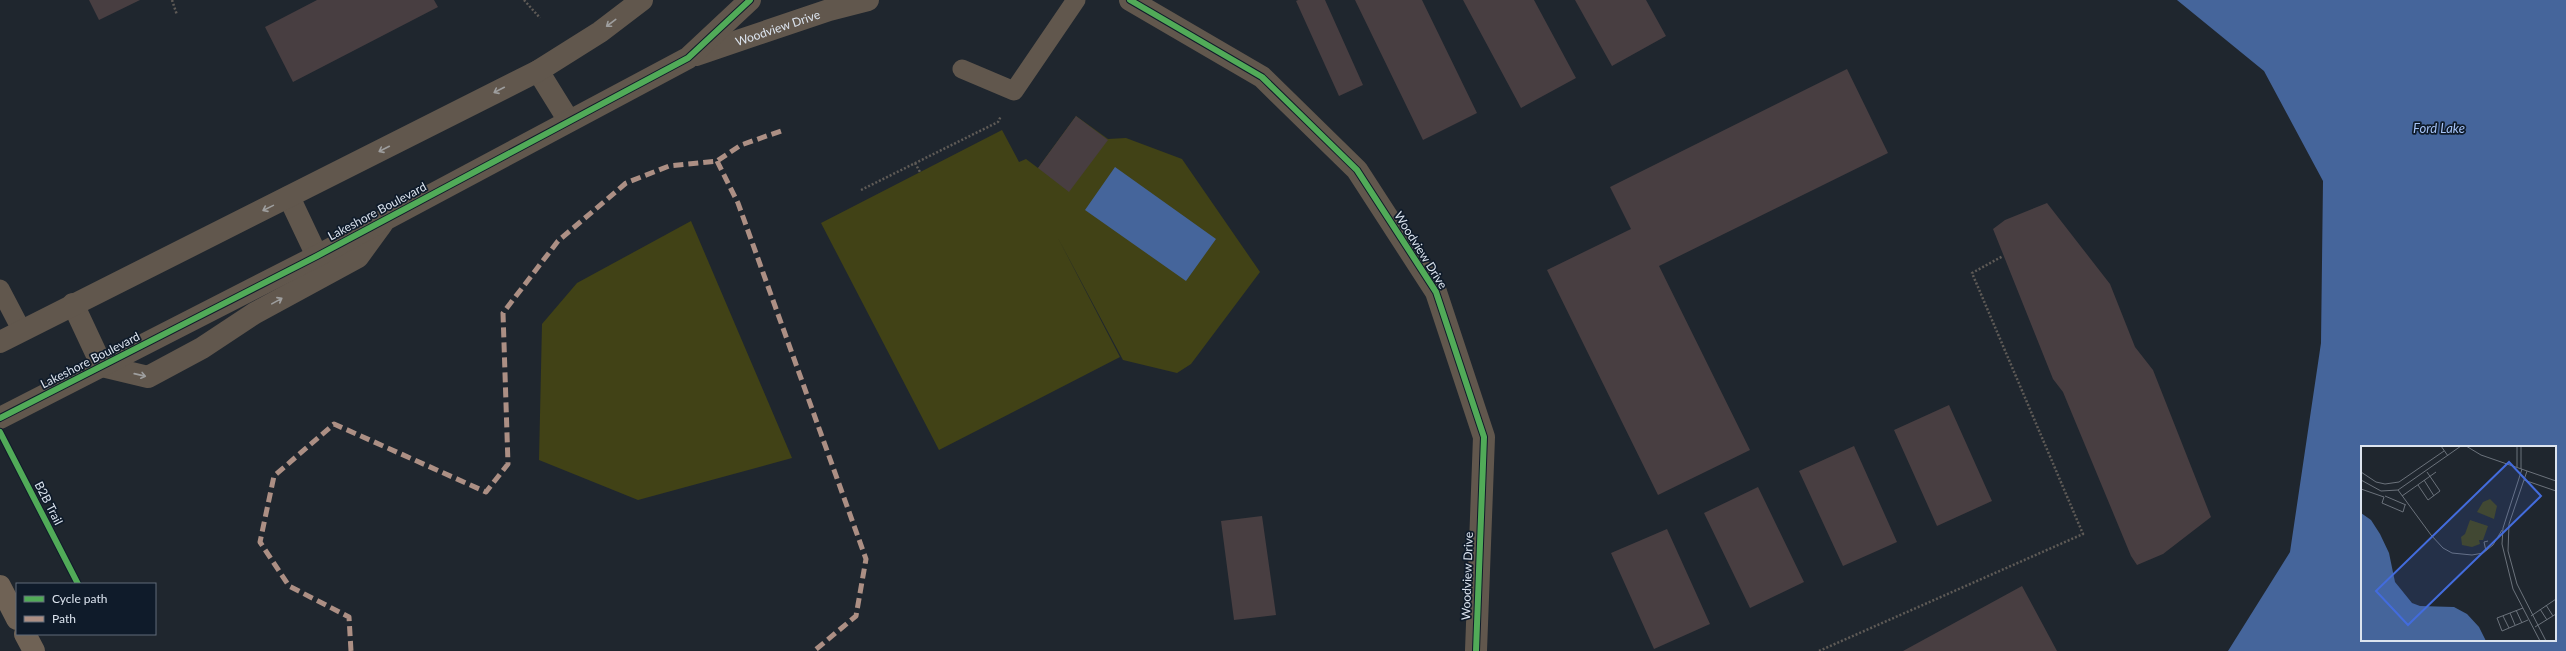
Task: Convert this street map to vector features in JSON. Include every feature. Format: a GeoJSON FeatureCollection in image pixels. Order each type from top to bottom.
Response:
{"type":"FeatureCollection","features":[{"type":"Feature","properties":{"kind":"main road"},"geometry":{"type":"LineString","coordinates":[[0,586],[16,617]]}},
{"type":"Feature","properties":{"kind":"main road"},"geometry":{"type":"LineString","coordinates":[[26,635],[34,651]]}},
{"type":"Feature","properties":{"kind":"street"},"geometry":{"type":"LineString","coordinates":[[0,342],[538,71],[600,32],[642,0]]}},
{"type":"Feature","properties":{"kind":"street","name":"Lakeshore Boulevard"},"geometry":{"type":"LineString","coordinates":[[0,418],[317,256],[688,58],[750,0]]}},
{"type":"Feature","properties":{"kind":"street","name":"Woodview Drive"},"geometry":{"type":"LineString","coordinates":[[688,58],[829,10],[868,0]]}},
{"type":"Feature","properties":{"kind":"street","name":"Woodview Drive"},"geometry":{"type":"LineString","coordinates":[[1130,0],[1262,77],[1357,170],[1436,292],[1484,437],[1476,651]]}},
{"type":"Feature","properties":{"kind":"street"},"geometry":{"type":"LineString","coordinates":[[538,71],[569,121]]}},
{"type":"Feature","properties":{"kind":"street"},"geometry":{"type":"LineString","coordinates":[[289,197],[317,256]]}},
{"type":"Feature","properties":{"kind":"street","name":"Lakeshore Boulevard"},"geometry":{"type":"LineString","coordinates":[[102,366],[148,377],[202,348],[255,313],[358,257],[385,220]]}},
{"type":"Feature","properties":{"kind":"street"},"geometry":{"type":"LineString","coordinates":[[73,304],[102,366]]}},
{"type":"Feature","properties":{"kind":"lane"},"geometry":{"type":"LineString","coordinates":[[962,69],[1014,91],[1076,0]]}},
{"type":"Feature","properties":{"kind":"lane"},"geometry":{"type":"LineString","coordinates":[[0,289],[22,331]]}},
{"type":"Feature","properties":{"kind":"lane"},"geometry":{"type":"LineString","coordinates":[[248,292],[255,313]]}},
{"type":"Feature","properties":{"kind":"path"},"geometry":{"type":"LineString","coordinates":[[172,0],[177,16]]}},
{"type":"Feature","properties":{"kind":"path"},"geometry":{"type":"LineString","coordinates":[[524,0],[540,18]]}},
{"type":"Feature","properties":{"kind":"path"},"geometry":{"type":"LineString","coordinates":[[861,190],[998,122]]}},
{"type":"Feature","properties":{"kind":"path"},"geometry":{"type":"LineString","coordinates":[[915,163],[920,172]]}},
{"type":"Feature","properties":{"kind":"path"},"geometry":{"type":"LineString","coordinates":[[1819,651],[2083,534],[1972,273],[2003,256]]}},
{"type":"Feature","properties":{"kind":"shaded area"},"geometry":{"type":"Polygon","coordinates":[[[1076,116],[1108,139],[1126,138],[1182,159],[1260,272],[1191,364],[1177,373],[1123,360],[1058,238],[1120,357],[939,450],[821,223],[1002,130],[1019,162],[1026,159],[1038,168],[1076,116]]]}},
{"type":"Feature","properties":{"kind":"shaded area"},"geometry":{"type":"Polygon","coordinates":[[[691,221],[792,458],[638,500],[539,460],[542,324],[577,283],[691,221]]]}},
{"type":"Feature","properties":{"kind":"water","name":"Ford Lake"},"geometry":{"type":"Polygon","coordinates":[[[2177,0],[2566,0],[2566,651],[2228,651],[2290,552],[2321,343],[2323,181],[2264,71],[2177,0]]]}},
{"type":"Feature","properties":{"kind":"water"},"geometry":{"type":"Polygon","coordinates":[[[1115,167],[1216,239],[1186,281],[1085,210],[1115,167]]]}},
{"type":"Feature","properties":{"kind":"building"},"geometry":{"type":"Polygon","coordinates":[[[89,0],[140,0],[99,20],[89,0]]]}},
{"type":"Feature","properties":{"kind":"building"},"geometry":{"type":"Polygon","coordinates":[[[317,0],[434,0],[438,7],[293,82],[265,27],[317,0]]]}},
{"type":"Feature","properties":{"kind":"building"},"geometry":{"type":"Polygon","coordinates":[[[1325,0],[1363,85],[1339,96],[1296,1],[1325,0]]]}},
{"type":"Feature","properties":{"kind":"building"},"geometry":{"type":"Polygon","coordinates":[[[1355,0],[1422,0],[1477,113],[1423,140],[1355,0]]]}},
{"type":"Feature","properties":{"kind":"building"},"geometry":{"type":"Polygon","coordinates":[[[1463,0],[1534,0],[1576,78],[1521,108],[1463,0]]]}},
{"type":"Feature","properties":{"kind":"building"},"geometry":{"type":"Polygon","coordinates":[[[1575,0],[1646,0],[1666,36],[1612,66],[1575,0]]]}},
{"type":"Feature","properties":{"kind":"building"},"geometry":{"type":"Polygon","coordinates":[[[1847,69],[1888,153],[1659,266],[1750,450],[1658,495],[1547,270],[1631,229],[1610,187],[1847,69]]]}},
{"type":"Feature","properties":{"kind":"building"},"geometry":{"type":"Polygon","coordinates":[[[1076,116],[1108,140],[1069,192],[1038,168],[1076,116]]]}},
{"type":"Feature","properties":{"kind":"building"},"geometry":{"type":"Polygon","coordinates":[[[2047,203],[2110,284],[2135,347],[2153,370],[2211,517],[2163,554],[2137,565],[2131,556],[2063,392],[2053,379],[1993,229],[2005,220],[2047,203]]]}},
{"type":"Feature","properties":{"kind":"building"},"geometry":{"type":"Polygon","coordinates":[[[1949,405],[1992,501],[1937,526],[1894,430],[1949,405]]]}},
{"type":"Feature","properties":{"kind":"building"},"geometry":{"type":"Polygon","coordinates":[[[1854,446],[1897,542],[1843,566],[1799,471],[1854,446]]]}},
{"type":"Feature","properties":{"kind":"building"},"geometry":{"type":"Polygon","coordinates":[[[1758,487],[1804,582],[1750,608],[1704,513],[1758,487]]]}},
{"type":"Feature","properties":{"kind":"building"},"geometry":{"type":"Polygon","coordinates":[[[1262,516],[1276,615],[1234,620],[1221,521],[1262,516]]]}},
{"type":"Feature","properties":{"kind":"building"},"geometry":{"type":"Polygon","coordinates":[[[1667,529],[1710,624],[1654,649],[1611,553],[1667,529]]]}},
{"type":"Feature","properties":{"kind":"building"},"geometry":{"type":"Polygon","coordinates":[[[2022,586],[2057,651],[1903,651],[2022,586]]]}},
{"type":"Feature","properties":{"kind":"marked path"},"geometry":{"type":"LineString","coordinates":[[351,651],[349,617],[289,586],[260,542],[274,476],[334,424],[486,492],[508,464],[503,313],[558,241],[626,183],[669,166],[717,161],[741,145],[781,131]]}},
{"type":"Feature","properties":{"kind":"marked path"},"geometry":{"type":"LineString","coordinates":[[717,161],[738,203],[866,559],[856,616],[814,651]]}},
{"type":"Feature","properties":{"kind":"cycle path"},"geometry":{"type":"LineString","coordinates":[[0,418],[317,256],[688,58],[750,0]]}},
{"type":"Feature","properties":{"kind":"cycle path"},"geometry":{"type":"LineString","coordinates":[[1130,0],[1262,77],[1357,170],[1436,292],[1484,437],[1476,651]]}},
{"type":"Feature","properties":{"kind":"cycle path","name":"B2B Trail"},"geometry":{"type":"LineString","coordinates":[[0,432],[77,583]]}}]}
